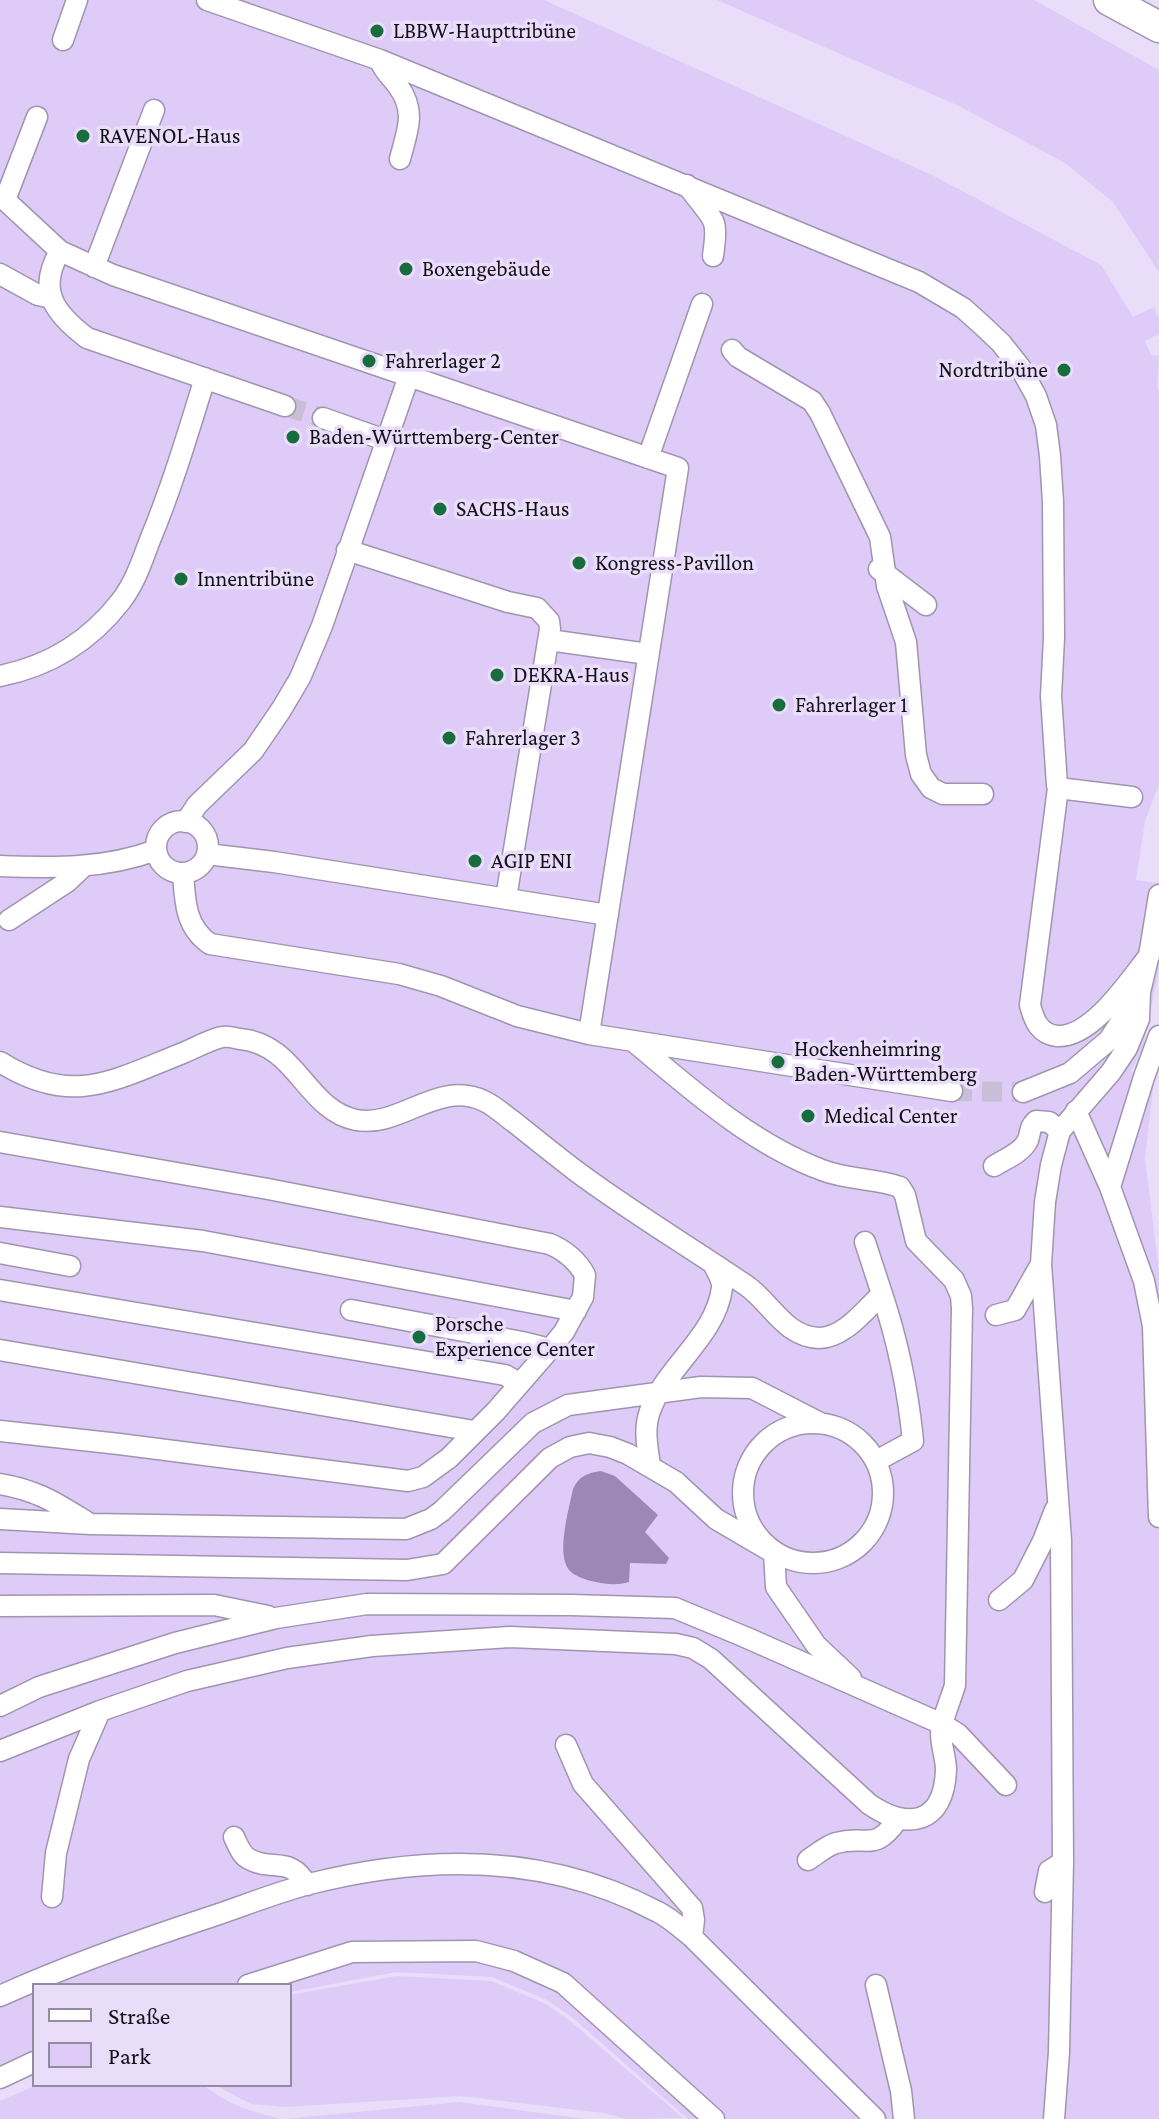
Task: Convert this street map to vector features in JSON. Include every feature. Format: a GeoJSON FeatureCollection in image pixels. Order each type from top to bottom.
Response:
{"type":"FeatureCollection","features":[{"type":"Feature","properties":{"kind":"highway"},"geometry":{"type":"LineString","coordinates":[[1109,0],[1159,27]]}},
{"type":"Feature","properties":{"kind":"lane"},"geometry":{"type":"LineString","coordinates":[[63,40],[77,0]]}},
{"type":"Feature","properties":{"kind":"lane"},"geometry":{"type":"LineString","coordinates":[[207,0],[380,60],[919,282],[963,308],[1001,343],[1020,367],[1036,396],[1046,425],[1050,456],[1054,623],[1051,696],[1058,786],[1030,1005],[1039,1028],[1052,1036],[1068,1036],[1090,1024],[1149,956]]}},
{"type":"Feature","properties":{"kind":"lane"},"geometry":{"type":"LineString","coordinates":[[380,60],[383,70],[402,90],[409,106],[410,119],[400,159]]}},
{"type":"Feature","properties":{"kind":"lane"},"geometry":{"type":"LineString","coordinates":[[94,267],[154,110]]}},
{"type":"Feature","properties":{"kind":"lane"},"geometry":{"type":"LineString","coordinates":[[37,117],[3,199],[60,251],[94,267],[684,470],[648,654],[589,1034]]}},
{"type":"Feature","properties":{"kind":"lane"},"geometry":{"type":"LineString","coordinates":[[687,185],[712,215],[715,226],[713,256]]}},
{"type":"Feature","properties":{"kind":"lane"},"geometry":{"type":"LineString","coordinates":[[60,251],[49,274],[52,298],[70,323],[87,338],[285,406]]}},
{"type":"Feature","properties":{"kind":"lane"},"geometry":{"type":"LineString","coordinates":[[0,274],[38,295],[52,298]]}},
{"type":"Feature","properties":{"kind":"lane"},"geometry":{"type":"LineString","coordinates":[[648,458],[702,304]]}},
{"type":"Feature","properties":{"kind":"lane"},"geometry":{"type":"LineString","coordinates":[[732,350],[738,357],[812,401],[820,413],[880,537],[879,569],[906,642],[916,755],[921,774],[931,788],[943,794],[983,794]]}},
{"type":"Feature","properties":{"kind":"lane"},"geometry":{"type":"LineString","coordinates":[[186,822],[197,805],[253,751],[300,678],[322,626],[409,376]]}},
{"type":"Feature","properties":{"kind":"lane"},"geometry":{"type":"LineString","coordinates":[[0,676],[48,662],[70,650],[122,600],[137,573],[156,525],[183,452],[205,378]]}},
{"type":"Feature","properties":{"kind":"lane"},"geometry":{"type":"LineString","coordinates":[[323,418],[385,440]]}},
{"type":"Feature","properties":{"kind":"lane"},"geometry":{"type":"LineString","coordinates":[[347,550],[508,602],[537,608],[549,621],[549,640],[506,898]]}},
{"type":"Feature","properties":{"kind":"lane"},"geometry":{"type":"LineString","coordinates":[[879,569],[926,605]]}},
{"type":"Feature","properties":{"kind":"lane"},"geometry":{"type":"LineString","coordinates":[[549,640],[648,654]]}},
{"type":"Feature","properties":{"kind":"lane"},"geometry":{"type":"LineString","coordinates":[[1039,799],[1058,786],[1132,797]]}},
{"type":"Feature","properties":{"kind":"lane"},"geometry":{"type":"LineString","coordinates":[[175,822],[186,822],[200,829],[207,845],[207,854],[198,867],[183,873],[168,869],[157,857],[156,850],[160,832],[175,822]]}},
{"type":"Feature","properties":{"kind":"lane"},"geometry":{"type":"LineString","coordinates":[[0,866],[84,866],[136,857],[156,850]]}},
{"type":"Feature","properties":{"kind":"lane"},"geometry":{"type":"LineString","coordinates":[[207,854],[608,915]]}},
{"type":"Feature","properties":{"kind":"lane"},"geometry":{"type":"LineString","coordinates":[[9,920],[67,882],[84,866]]}},
{"type":"Feature","properties":{"kind":"lane"},"geometry":{"type":"LineString","coordinates":[[183,873],[185,906],[191,923],[210,944],[399,974],[441,986],[517,1016],[589,1034],[952,1091]]}},
{"type":"Feature","properties":{"kind":"lane"},"geometry":{"type":"LineString","coordinates":[[1054,2119],[1059,2052],[1063,1862],[1061,1540],[1041,1264],[1047,1190],[1060,1131],[1111,1072],[1127,1048],[1139,1019],[1140,992],[1159,895]]}},
{"type":"Feature","properties":{"kind":"lane"},"geometry":{"type":"LineString","coordinates":[[1023,1092],[1070,1073],[1109,1040],[1140,992]]}},
{"type":"Feature","properties":{"kind":"lane"},"geometry":{"type":"LineString","coordinates":[[1110,1187],[1159,1036]]}},
{"type":"Feature","properties":{"kind":"lane"},"geometry":{"type":"LineString","coordinates":[[0,1062],[36,1081],[69,1087],[91,1085],[112,1081],[223,1037],[246,1039],[268,1047],[287,1060],[316,1097],[337,1112],[357,1120],[382,1118],[443,1097],[464,1094],[486,1101],[578,1172],[750,1288],[790,1328],[817,1338],[831,1337],[846,1328],[882,1294]]}},
{"type":"Feature","properties":{"kind":"lane"},"geometry":{"type":"LineString","coordinates":[[0,1751],[100,1711],[187,1681],[287,1658],[372,1646],[510,1637],[676,1644],[693,1648],[711,1659],[881,1812],[898,1819],[922,1817],[937,1804],[946,1765],[942,1724],[955,1685],[962,1308],[958,1287],[916,1241],[905,1195],[900,1187],[822,1171],[775,1150],[633,1041]]}},
{"type":"Feature","properties":{"kind":"lane"},"geometry":{"type":"LineString","coordinates":[[1076,1111],[1110,1187],[1144,1281],[1153,1326],[1159,1517]]}},
{"type":"Feature","properties":{"kind":"lane"},"geometry":{"type":"LineString","coordinates":[[994,1166],[1017,1153],[1028,1140],[1029,1128],[1036,1121],[1049,1122],[1060,1131]]}},
{"type":"Feature","properties":{"kind":"lane"},"geometry":{"type":"LineString","coordinates":[[0,1142],[268,1189],[550,1244],[572,1257],[585,1275],[583,1297],[550,1349],[496,1411],[449,1458],[423,1477],[408,1481],[0,1431]]}},
{"type":"Feature","properties":{"kind":"lane"},"geometry":{"type":"LineString","coordinates":[[0,1217],[203,1241],[576,1311]]}},
{"type":"Feature","properties":{"kind":"lane"},"geometry":{"type":"LineString","coordinates":[[865,1242],[906,1380],[913,1441],[876,1461]]}},
{"type":"Feature","properties":{"kind":"lane"},"geometry":{"type":"LineString","coordinates":[[0,1253],[70,1266]]}},
{"type":"Feature","properties":{"kind":"lane"},"geometry":{"type":"LineString","coordinates":[[996,1315],[1015,1310],[1041,1264]]}},
{"type":"Feature","properties":{"kind":"lane"},"geometry":{"type":"LineString","coordinates":[[650,1467],[646,1428],[650,1410],[715,1313],[723,1285],[714,1265]]}},
{"type":"Feature","properties":{"kind":"lane"},"geometry":{"type":"LineString","coordinates":[[0,1290],[505,1375],[519,1383]]}},
{"type":"Feature","properties":{"kind":"lane"},"geometry":{"type":"LineString","coordinates":[[351,1310],[550,1349]]}},
{"type":"Feature","properties":{"kind":"lane"},"geometry":{"type":"LineString","coordinates":[[0,1350],[474,1431]]}},
{"type":"Feature","properties":{"kind":"lane"},"geometry":{"type":"LineString","coordinates":[[0,1519],[90,1524],[406,1529],[442,1511],[533,1423],[550,1413],[568,1405],[701,1387],[752,1388],[820,1423],[843,1429],[862,1442],[876,1461],[884,1483],[883,1506],[875,1528],[860,1546],[841,1559],[818,1564],[795,1562],[774,1553],[716,1519],[676,1482],[610,1447],[589,1443],[570,1447],[550,1458],[443,1564],[426,1568],[0,1563]]}},
{"type":"Feature","properties":{"kind":"lane"},"geometry":{"type":"LineString","coordinates":[[820,1423],[797,1424],[775,1434],[758,1450],[747,1470],[742,1493],[746,1516],[757,1537],[774,1553],[776,1587],[816,1645],[862,1689]]}},
{"type":"Feature","properties":{"kind":"lane"},"geometry":{"type":"LineString","coordinates":[[0,1484],[44,1496],[90,1524]]}},
{"type":"Feature","properties":{"kind":"lane"},"geometry":{"type":"LineString","coordinates":[[999,1600],[1023,1580],[1043,1541],[1057,1503]]}},
{"type":"Feature","properties":{"kind":"lane"},"geometry":{"type":"LineString","coordinates":[[0,1706],[39,1687],[175,1643],[276,1618],[367,1604],[675,1608],[942,1724],[958,1734],[1006,1785]]}},
{"type":"Feature","properties":{"kind":"lane"},"geometry":{"type":"LineString","coordinates":[[0,1606],[214,1605],[276,1618]]}},
{"type":"Feature","properties":{"kind":"lane"},"geometry":{"type":"LineString","coordinates":[[52,1897],[56,1853],[79,1759],[100,1711]]}},
{"type":"Feature","properties":{"kind":"lane"},"geometry":{"type":"LineString","coordinates":[[566,1745],[583,1784],[692,1908],[692,1937]]}},
{"type":"Feature","properties":{"kind":"lane"},"geometry":{"type":"LineString","coordinates":[[808,1860],[832,1844],[851,1840],[874,1841],[886,1835],[898,1819]]}},
{"type":"Feature","properties":{"kind":"lane"},"geometry":{"type":"LineString","coordinates":[[234,1837],[246,1857],[293,1869],[301,1874],[307,1885]]}},
{"type":"Feature","properties":{"kind":"lane"},"geometry":{"type":"LineString","coordinates":[[1045,1892],[1049,1871],[1063,1862]]}},
{"type":"Feature","properties":{"kind":"lane"},"geometry":{"type":"LineString","coordinates":[[32,1983],[147,1937],[307,1885],[372,1870],[440,1863],[493,1864],[556,1873],[606,1889],[661,1913],[733,1976],[875,2119]]}},
{"type":"Feature","properties":{"kind":"lane"},"geometry":{"type":"LineString","coordinates":[[254,1983],[352,1952],[476,1951],[514,1961],[563,1983],[714,2119]]}},
{"type":"Feature","properties":{"kind":"lane"},"geometry":{"type":"LineString","coordinates":[[0,1996],[32,1983]]}},
{"type":"Feature","properties":{"kind":"lane"},"geometry":{"type":"LineString","coordinates":[[876,1985],[901,2091],[904,2119]]}},
{"type":"Feature","properties":{"kind":"lane"},"geometry":{"type":"LineString","coordinates":[[0,2078],[32,2063]]}},
{"type":"Feature","properties":{"kind":"green space","name":"Hockenheimring Baden-Württemberg"},"geometry":{"type":"Polygon","coordinates":[[[0,0],[544,0],[934,176],[1101,265],[1133,317],[1154,307],[1159,319],[1159,334],[1145,341],[1151,355],[1159,356],[1159,784],[1145,821],[1136,880],[1159,883],[1159,970],[1143,1047],[1131,1072],[1154,1081],[1145,1158],[1159,1272],[1159,2119],[688,2119],[573,2018],[547,2000],[492,1977],[396,1972],[292,1992],[292,1983],[32,1983],[32,2075],[0,2089],[0,0]]]}},
{"type":"Feature","properties":{"kind":"green space"},"geometry":{"type":"Polygon","coordinates":[[[717,0],[1034,0],[1159,70],[1159,272],[1113,202],[1065,163],[959,106],[717,0]]]}},
{"type":"Feature","properties":{"kind":"green space"},"geometry":{"type":"Polygon","coordinates":[[[396,1976],[491,1981],[544,2003],[569,2020],[683,2118],[626,2119],[603,2113],[461,2096],[285,2107],[251,2104],[219,2087],[292,2087],[292,1995],[396,1976]]]}},
{"type":"Feature","properties":{"kind":"green space"},"geometry":{"type":"Polygon","coordinates":[[[32,2087],[206,2087],[241,2107],[282,2119],[0,2119],[0,2101],[32,2087]]]}},
{"type":"Feature","properties":{"kind":"green space"},"geometry":{"type":"Polygon","coordinates":[[[459,2102],[585,2119],[286,2119],[459,2102]]]}},
{"type":"Feature","properties":{"kind":"shaded area"},"geometry":{"type":"Polygon","coordinates":[[[601,1471],[615,1476],[658,1515],[645,1532],[669,1558],[666,1564],[630,1563],[629,1582],[605,1584],[591,1581],[571,1572],[565,1562],[565,1531],[573,1489],[584,1476],[601,1471]]]}},
{"type":"Feature","properties":{"kind":"tunnel"},"geometry":{"type":"LineString","coordinates":[[285,406],[323,418]]}},
{"type":"Feature","properties":{"kind":"tunnel"},"geometry":{"type":"LineString","coordinates":[[952,1091],[1023,1092]]}},
{"type":"Feature","properties":{"kind":"place","name":"LBBW-Haupttribüne"},"geometry":{"type":"Point","coordinates":[377,31]}},
{"type":"Feature","properties":{"kind":"place","name":"RAVENOL-Haus"},"geometry":{"type":"Point","coordinates":[83,136]}},
{"type":"Feature","properties":{"kind":"place","name":"Boxengebäude"},"geometry":{"type":"Point","coordinates":[406,269]}},
{"type":"Feature","properties":{"kind":"place","name":"Fahrerlager 2"},"geometry":{"type":"Point","coordinates":[369,361]}},
{"type":"Feature","properties":{"kind":"place","name":"Nordtribüne"},"geometry":{"type":"Point","coordinates":[1064,370]}},
{"type":"Feature","properties":{"kind":"place","name":"Baden-Württemberg-Center"},"geometry":{"type":"Point","coordinates":[293,437]}},
{"type":"Feature","properties":{"kind":"place","name":"SACHS-Haus"},"geometry":{"type":"Point","coordinates":[440,509]}},
{"type":"Feature","properties":{"kind":"place","name":"Kongress-Pavillon"},"geometry":{"type":"Point","coordinates":[579,563]}},
{"type":"Feature","properties":{"kind":"place","name":"Innentribüne"},"geometry":{"type":"Point","coordinates":[181,579]}},
{"type":"Feature","properties":{"kind":"place","name":"DEKRA-Haus"},"geometry":{"type":"Point","coordinates":[497,675]}},
{"type":"Feature","properties":{"kind":"place","name":"Fahrerlager 1"},"geometry":{"type":"Point","coordinates":[779,705]}},
{"type":"Feature","properties":{"kind":"place","name":"Fahrerlager 3"},"geometry":{"type":"Point","coordinates":[449,738]}},
{"type":"Feature","properties":{"kind":"place","name":"AGIP ENI"},"geometry":{"type":"Point","coordinates":[475,861]}},
{"type":"Feature","properties":{"kind":"place","name":"Hockenheimring Baden-Württemberg"},"geometry":{"type":"Point","coordinates":[778,1062]}},
{"type":"Feature","properties":{"kind":"place","name":"Medical Center"},"geometry":{"type":"Point","coordinates":[808,1116]}},
{"type":"Feature","properties":{"kind":"place","name":"Porsche Experience Center"},"geometry":{"type":"Point","coordinates":[419,1337]}}]}
